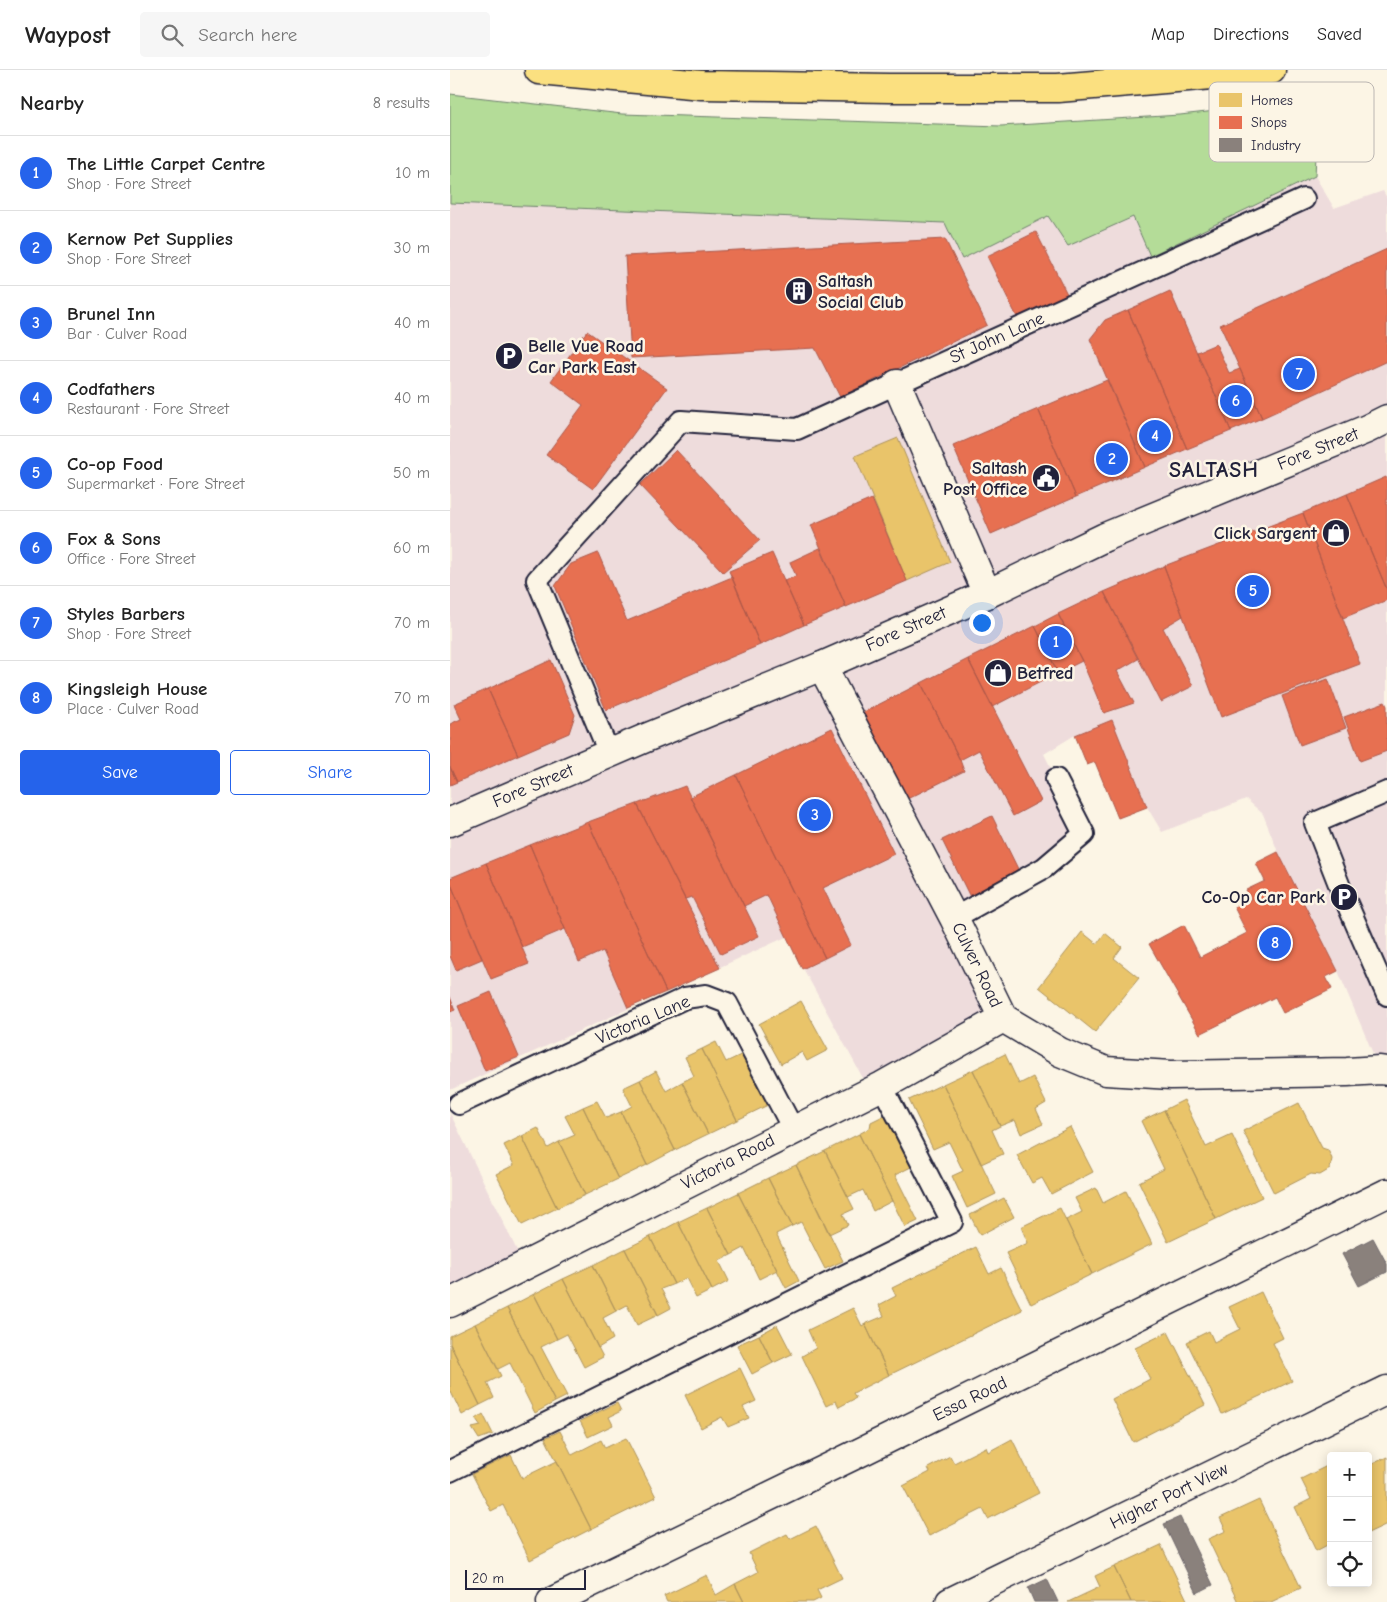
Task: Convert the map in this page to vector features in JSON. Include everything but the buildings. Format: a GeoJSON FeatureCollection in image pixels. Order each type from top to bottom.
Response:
{"type":"FeatureCollection","features":[{"type":"Feature","properties":{"kind":"highway"},"geometry":{"type":"LineString","coordinates":[[539,70],[702,84],[889,88],[1058,88],[1271,70]]}},
{"type":"Feature","properties":{"kind":"street"},"geometry":{"type":"LineString","coordinates":[[897,384],[987,594]]}},
{"type":"Feature","properties":{"kind":"street","name":"Fore Street"},"geometry":{"type":"LineString","coordinates":[[450,822],[609,753],[822,666],[987,594],[1105,537],[1367,429],[1387,419]]}},
{"type":"Feature","properties":{"kind":"street","name":"Culver Road"},"geometry":{"type":"LineString","coordinates":[[822,666],[954,918],[1003,1018],[1060,1052],[1106,1071],[1171,1075],[1387,1071]]}},
{"type":"Feature","properties":{"kind":"street","name":"Victoria Road"},"geometry":{"type":"LineString","coordinates":[[450,1303],[793,1129],[882,1086],[1003,1018]]}},
{"type":"Feature","properties":{"kind":"street","name":"Essa Road"},"geometry":{"type":"LineString","coordinates":[[551,1602],[1387,1193]]}},
{"type":"Feature","properties":{"kind":"street","name":"Higher Port View"},"geometry":{"type":"LineString","coordinates":[[950,1602],[1387,1390]]}},
{"type":"Feature","properties":{"kind":"lane","name":"St John Lane"},"geometry":{"type":"LineString","coordinates":[[609,753],[536,580],[681,420],[797,429],[1304,198]]}},
{"type":"Feature","properties":{"kind":"lane"},"geometry":{"type":"LineString","coordinates":[[954,918],[1044,868],[1084,834],[1056,779]]}},
{"type":"Feature","properties":{"kind":"lane"},"geometry":{"type":"LineString","coordinates":[[1387,792],[1315,823],[1342,892],[1387,995]]}},
{"type":"Feature","properties":{"kind":"lane","name":"Victoria Lane"},"geometry":{"type":"LineString","coordinates":[[459,1104],[685,998],[706,994],[727,1003],[793,1129]]}},
{"type":"Feature","properties":{"kind":"lane"},"geometry":{"type":"LineString","coordinates":[[450,1470],[952,1222],[882,1086]]}},
{"type":"Feature","properties":{"kind":"shaded area"},"geometry":{"type":"Polygon","coordinates":[[[1315,176],[1334,208],[1383,191],[1387,198],[1387,1071],[1380,1070],[1338,971],[1278,852],[1263,814],[1246,799],[1162,832],[1147,807],[1112,720],[1075,735],[1044,754],[1084,834],[954,918],[1003,1018],[870,1091],[786,937],[450,1090],[450,203],[945,223],[962,259],[1048,216],[1068,245],[1133,217],[1150,256],[1315,176]]]}},
{"type":"Feature","properties":{"kind":"shaded area"},"geometry":{"type":"Polygon","coordinates":[[[450,1113],[524,1265],[450,1303],[450,1113]]]}},
{"type":"Feature","properties":{"kind":"green space"},"geometry":{"type":"Polygon","coordinates":[[[450,94],[622,114],[1001,126],[1209,112],[1209,162],[1316,162],[1315,176],[1150,256],[1133,217],[1068,246],[1048,216],[962,259],[945,223],[450,203],[450,94]]]}},
{"type":"Feature","properties":{"kind":"place","name":"Saltash Social Club"},"geometry":{"type":"Point","coordinates":[799,291]}},
{"type":"Feature","properties":{"kind":"place","name":"Belle Vue Road Car Park East"},"geometry":{"type":"Point","coordinates":[509,356]}},
{"type":"Feature","properties":{"kind":"place","name":"Styles Barbers"},"geometry":{"type":"Point","coordinates":[1299,374]}},
{"type":"Feature","properties":{"kind":"place","name":"Fox & Sons"},"geometry":{"type":"Point","coordinates":[1236,401]}},
{"type":"Feature","properties":{"kind":"place","name":"Codfathers"},"geometry":{"type":"Point","coordinates":[1155,436]}},
{"type":"Feature","properties":{"kind":"place","name":"Kernow Pet Supplies"},"geometry":{"type":"Point","coordinates":[1112,459]}},
{"type":"Feature","properties":{"kind":"place","name":"Saltash Post Office"},"geometry":{"type":"Point","coordinates":[1046,478]}},
{"type":"Feature","properties":{"kind":"place","name":"Click Sargent"},"geometry":{"type":"Point","coordinates":[1336,533]}},
{"type":"Feature","properties":{"kind":"place","name":"Co-op Food"},"geometry":{"type":"Point","coordinates":[1253,591]}},
{"type":"Feature","properties":{"kind":"place","name":"The Little Carpet Centre"},"geometry":{"type":"Point","coordinates":[1056,642]}},
{"type":"Feature","properties":{"kind":"place","name":"Betfred"},"geometry":{"type":"Point","coordinates":[998,673]}},
{"type":"Feature","properties":{"kind":"place","name":"Brunel Inn"},"geometry":{"type":"Point","coordinates":[815,815]}},
{"type":"Feature","properties":{"kind":"place","name":"Co-Op Car Park"},"geometry":{"type":"Point","coordinates":[1344,897]}},
{"type":"Feature","properties":{"kind":"place","name":"Kingsleigh House"},"geometry":{"type":"Point","coordinates":[1275,943]}},
{"type":"Feature","properties":{"kind":"district","name":"SALTASH"},"geometry":{"type":"Point","coordinates":[1214,470]}}]}
